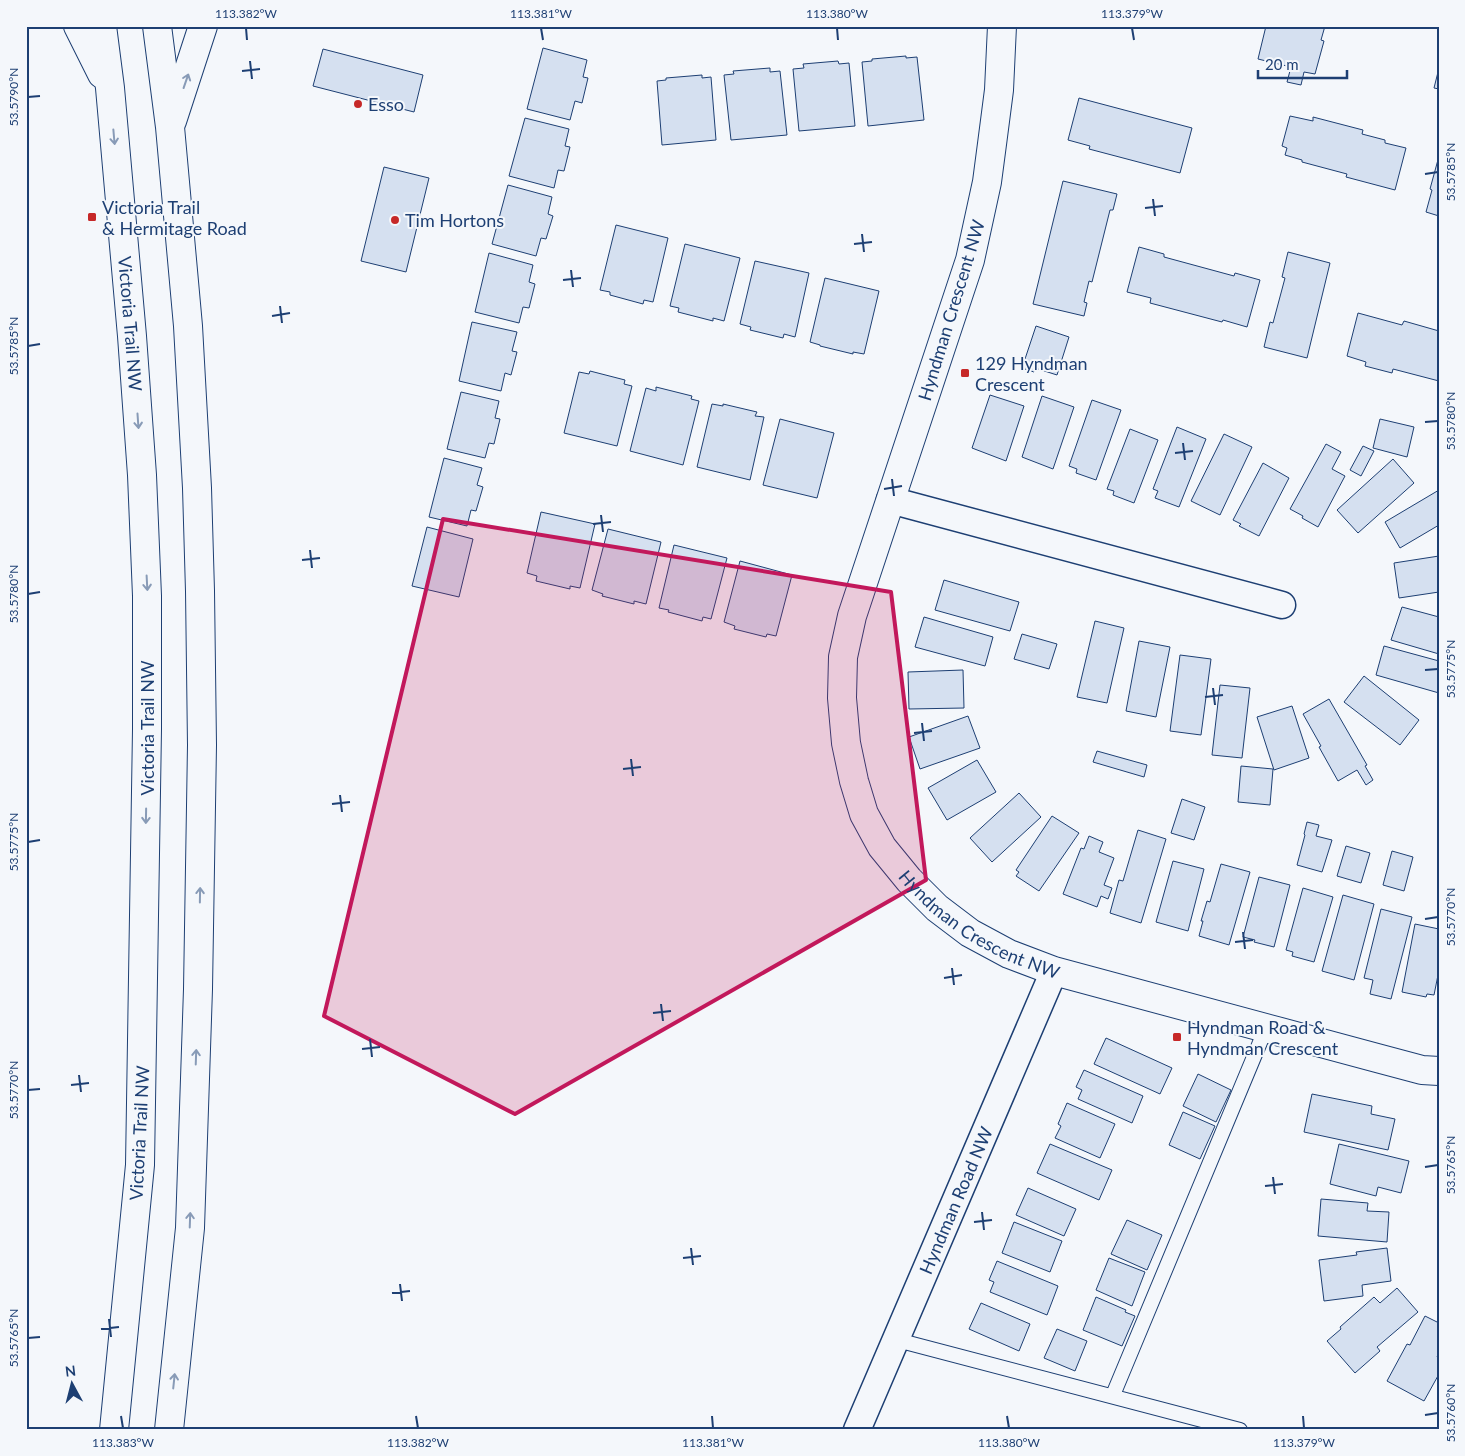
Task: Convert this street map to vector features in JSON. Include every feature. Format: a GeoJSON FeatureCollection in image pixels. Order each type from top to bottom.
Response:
{"type":"FeatureCollection","features":[{"type":"Feature","properties":{"kind":"main road"},"geometry":{"type":"LineString","coordinates":[[78,26],[110,88]]}},
{"type":"Feature","properties":{"kind":"main road","name":"Victoria Trail NW"},"geometry":{"type":"LineString","coordinates":[[102,26],[110,88],[133,346],[147,596],[148,730],[140,1165],[114,1430]]}},
{"type":"Feature","properties":{"kind":"main road"},"geometry":{"type":"LineString","coordinates":[[157,26],[170,127],[188,326],[197,488],[202,745],[198,989],[190,1228],[169,1430]]}},
{"type":"Feature","properties":{"kind":"main road"},"geometry":{"type":"LineString","coordinates":[[170,127],[203,26]]}},
{"type":"Feature","properties":{"kind":"main road","name":"Hyndman Crescent NW"},"geometry":{"type":"LineString","coordinates":[[1002,26],[999,90],[987,182],[970,260],[852,616],[843,658],[842,698],[846,743],[854,781],[864,814],[882,847],[909,880],[937,908],[970,933],[1009,954],[1054,970],[1422,1070],[1439,1072]]}},
{"type":"Feature","properties":{"kind":"street"},"geometry":{"type":"LineString","coordinates":[[890,500],[1282,604]]}},
{"type":"Feature","properties":{"kind":"street","name":"Hyndman Road NW"},"geometry":{"type":"LineString","coordinates":[[858,1430],[1054,970]]}},
{"type":"Feature","properties":{"kind":"lane"},"geometry":{"type":"LineString","coordinates":[[1113,1395],[1266,1028]]}},
{"type":"Feature","properties":{"kind":"lane"},"geometry":{"type":"LineString","coordinates":[[897,1340],[1113,1395],[1240,1430]]}},
{"type":"Feature","properties":{"kind":"highlighted area"},"geometry":{"type":"Polygon","coordinates":[[[443,519],[891,592],[926,880],[515,1114],[324,1016],[443,519]]]}},
{"type":"Feature","properties":{"kind":"building"},"geometry":{"type":"Polygon","coordinates":[[[1266,26],[1325,26],[1321,40],[1324,41],[1315,74],[1304,72],[1301,85],[1287,82],[1291,67],[1258,59],[1266,26]]]}},
{"type":"Feature","properties":{"kind":"building"},"geometry":{"type":"Polygon","coordinates":[[[543,48],[587,60],[583,77],[588,78],[582,103],[575,101],[570,120],[527,109],[543,48]]]}},
{"type":"Feature","properties":{"kind":"building"},"geometry":{"type":"Polygon","coordinates":[[[323,49],[423,75],[414,112],[313,86],[323,49]]]}},
{"type":"Feature","properties":{"kind":"building"},"geometry":{"type":"Polygon","coordinates":[[[906,56],[906,58],[917,57],[924,120],[868,126],[862,62],[872,61],[872,59],[906,56]]]}},
{"type":"Feature","properties":{"kind":"building"},"geometry":{"type":"Polygon","coordinates":[[[838,61],[839,64],[849,63],[855,126],[799,131],[793,69],[804,68],[803,64],[838,61]]]}},
{"type":"Feature","properties":{"kind":"building"},"geometry":{"type":"Polygon","coordinates":[[[770,68],[770,72],[780,71],[787,135],[731,140],[724,75],[734,74],[733,71],[770,68]]]}},
{"type":"Feature","properties":{"kind":"building"},"geometry":{"type":"Polygon","coordinates":[[[1439,68],[1439,89],[1434,88],[1439,68]]]}},
{"type":"Feature","properties":{"kind":"building"},"geometry":{"type":"Polygon","coordinates":[[[702,75],[702,78],[711,77],[716,140],[662,145],[657,81],[666,80],[666,78],[702,75]]]}},
{"type":"Feature","properties":{"kind":"building"},"geometry":{"type":"Polygon","coordinates":[[[1079,98],[1192,128],[1180,173],[1089,149],[1090,146],[1068,140],[1079,98]]]}},
{"type":"Feature","properties":{"kind":"building"},"geometry":{"type":"Polygon","coordinates":[[[1290,116],[1313,121],[1313,117],[1363,130],[1362,134],[1385,140],[1385,143],[1406,148],[1395,190],[1346,177],[1347,174],[1302,162],[1302,160],[1285,155],[1287,148],[1282,146],[1290,116]]]}},
{"type":"Feature","properties":{"kind":"building"},"geometry":{"type":"Polygon","coordinates":[[[525,118],[569,129],[565,146],[570,147],[564,171],[558,170],[554,188],[509,176],[525,118]]]}},
{"type":"Feature","properties":{"kind":"building"},"geometry":{"type":"Polygon","coordinates":[[[1439,156],[1439,216],[1426,212],[1439,156]]]}},
{"type":"Feature","properties":{"kind":"building","name":"Tim Hortons"},"geometry":{"type":"Polygon","coordinates":[[[384,167],[429,178],[406,272],[361,261],[384,167]]]}},
{"type":"Feature","properties":{"kind":"building"},"geometry":{"type":"Polygon","coordinates":[[[1063,181],[1117,194],[1113,210],[1110,210],[1092,282],[1089,281],[1084,302],[1087,303],[1084,316],[1033,304],[1063,181]]]}},
{"type":"Feature","properties":{"kind":"building"},"geometry":{"type":"Polygon","coordinates":[[[508,185],[552,197],[548,214],[553,216],[546,239],[541,238],[536,256],[492,244],[508,185]]]}},
{"type":"Feature","properties":{"kind":"building"},"geometry":{"type":"Polygon","coordinates":[[[616,225],[668,238],[653,302],[644,300],[643,304],[610,295],[610,292],[600,290],[616,225]]]}},
{"type":"Feature","properties":{"kind":"building"},"geometry":{"type":"Polygon","coordinates":[[[685,244],[740,258],[724,321],[713,318],[713,321],[678,312],[679,308],[670,306],[685,244]]]}},
{"type":"Feature","properties":{"kind":"building"},"geometry":{"type":"Polygon","coordinates":[[[1139,247],[1164,254],[1164,257],[1234,276],[1235,273],[1260,280],[1247,327],[1150,303],[1151,298],[1127,292],[1139,247]]]}},
{"type":"Feature","properties":{"kind":"building"},"geometry":{"type":"Polygon","coordinates":[[[1288,252],[1330,263],[1307,358],[1264,347],[1270,322],[1273,323],[1285,278],[1282,277],[1288,252]]]}},
{"type":"Feature","properties":{"kind":"building"},"geometry":{"type":"Polygon","coordinates":[[[489,253],[533,265],[529,282],[535,284],[529,308],[523,307],[519,323],[475,312],[489,253]]]}},
{"type":"Feature","properties":{"kind":"building"},"geometry":{"type":"Polygon","coordinates":[[[755,261],[809,273],[795,337],[784,334],[783,338],[750,330],[751,327],[740,324],[755,261]]]}},
{"type":"Feature","properties":{"kind":"building"},"geometry":{"type":"Polygon","coordinates":[[[825,278],[879,291],[864,354],[853,352],[853,354],[810,342],[825,278]]]}},
{"type":"Feature","properties":{"kind":"building"},"geometry":{"type":"Polygon","coordinates":[[[1358,313],[1402,325],[1404,321],[1439,331],[1439,381],[1393,369],[1392,373],[1365,366],[1366,362],[1347,356],[1358,313]]]}},
{"type":"Feature","properties":{"kind":"building"},"geometry":{"type":"Polygon","coordinates":[[[472,322],[517,332],[512,351],[517,352],[511,375],[505,373],[501,391],[459,381],[472,322]]]}},
{"type":"Feature","properties":{"kind":"building"},"geometry":{"type":"Polygon","coordinates":[[[1036,326],[1069,337],[1057,375],[1035,368],[1034,372],[1022,368],[1036,326]]]}},
{"type":"Feature","properties":{"kind":"building"},"geometry":{"type":"Polygon","coordinates":[[[590,371],[625,380],[624,384],[632,386],[617,446],[564,433],[579,372],[589,374],[590,371]]]}},
{"type":"Feature","properties":{"kind":"building"},"geometry":{"type":"Polygon","coordinates":[[[656,387],[692,396],[691,399],[699,401],[683,465],[630,451],[646,388],[656,391],[656,387]]]}},
{"type":"Feature","properties":{"kind":"building"},"geometry":{"type":"Polygon","coordinates":[[[461,392],[499,401],[495,418],[500,419],[494,444],[489,443],[485,458],[447,449],[461,392]]]}},
{"type":"Feature","properties":{"kind":"building"},"geometry":{"type":"Polygon","coordinates":[[[990,395],[1024,406],[1006,461],[972,448],[990,395]]]}},
{"type":"Feature","properties":{"kind":"building"},"geometry":{"type":"Polygon","coordinates":[[[1042,396],[1074,407],[1053,469],[1022,457],[1042,396]]]}},
{"type":"Feature","properties":{"kind":"building"},"geometry":{"type":"Polygon","coordinates":[[[1092,400],[1121,410],[1096,480],[1076,473],[1077,469],[1069,466],[1092,400]]]}},
{"type":"Feature","properties":{"kind":"building"},"geometry":{"type":"Polygon","coordinates":[[[712,404],[723,406],[723,404],[757,412],[755,416],[764,417],[750,480],[697,467],[712,404]]]}},
{"type":"Feature","properties":{"kind":"building"},"geometry":{"type":"Polygon","coordinates":[[[780,419],[834,433],[817,498],[763,485],[780,419]]]}},
{"type":"Feature","properties":{"kind":"building"},"geometry":{"type":"Polygon","coordinates":[[[1380,419],[1414,427],[1407,457],[1373,448],[1380,419]]]}},
{"type":"Feature","properties":{"kind":"building"},"geometry":{"type":"Polygon","coordinates":[[[1177,427],[1206,439],[1179,507],[1155,498],[1158,491],[1153,489],[1177,427]]]}},
{"type":"Feature","properties":{"kind":"building"},"geometry":{"type":"Polygon","coordinates":[[[1130,429],[1158,440],[1134,503],[1113,495],[1114,491],[1107,489],[1130,429]]]}},
{"type":"Feature","properties":{"kind":"building"},"geometry":{"type":"Polygon","coordinates":[[[1224,434],[1252,447],[1220,515],[1191,501],[1224,434]]]}},
{"type":"Feature","properties":{"kind":"building"},"geometry":{"type":"Polygon","coordinates":[[[1326,444],[1341,452],[1332,469],[1345,476],[1318,527],[1290,509],[1326,444]]]}},
{"type":"Feature","properties":{"kind":"building"},"geometry":{"type":"Polygon","coordinates":[[[1363,446],[1374,451],[1361,476],[1350,470],[1363,446]]]}},
{"type":"Feature","properties":{"kind":"building"},"geometry":{"type":"Polygon","coordinates":[[[444,458],[482,468],[477,485],[483,487],[476,511],[471,510],[467,526],[429,517],[444,458]]]}},
{"type":"Feature","properties":{"kind":"building"},"geometry":{"type":"Polygon","coordinates":[[[1393,459],[1414,483],[1358,533],[1337,510],[1393,459]]]}},
{"type":"Feature","properties":{"kind":"building"},"geometry":{"type":"Polygon","coordinates":[[[1263,463],[1289,478],[1259,536],[1239,526],[1241,524],[1233,520],[1263,463]]]}},
{"type":"Feature","properties":{"kind":"building"},"geometry":{"type":"Polygon","coordinates":[[[1439,490],[1439,525],[1400,548],[1385,522],[1439,490]]]}},
{"type":"Feature","properties":{"kind":"building"},"geometry":{"type":"Polygon","coordinates":[[[541,512],[595,524],[580,588],[570,586],[570,589],[536,581],[537,576],[527,573],[541,512]]]}},
{"type":"Feature","properties":{"kind":"building"},"geometry":{"type":"Polygon","coordinates":[[[427,527],[473,539],[459,597],[412,586],[427,527]]]}},
{"type":"Feature","properties":{"kind":"building"},"geometry":{"type":"Polygon","coordinates":[[[608,529],[661,542],[646,604],[634,601],[634,604],[602,596],[603,594],[592,590],[608,529]]]}},
{"type":"Feature","properties":{"kind":"building"},"geometry":{"type":"Polygon","coordinates":[[[674,545],[727,558],[711,619],[703,617],[702,621],[659,608],[674,545]]]}},
{"type":"Feature","properties":{"kind":"building"},"geometry":{"type":"Polygon","coordinates":[[[1439,556],[1439,592],[1399,598],[1394,563],[1439,556]]]}},
{"type":"Feature","properties":{"kind":"building"},"geometry":{"type":"Polygon","coordinates":[[[740,561],[792,575],[776,636],[767,634],[766,637],[734,629],[735,626],[724,622],[740,561]]]}},
{"type":"Feature","properties":{"kind":"building"},"geometry":{"type":"Polygon","coordinates":[[[944,580],[1019,602],[1010,631],[935,610],[944,580]]]}},
{"type":"Feature","properties":{"kind":"building"},"geometry":{"type":"Polygon","coordinates":[[[1402,607],[1439,617],[1439,654],[1391,640],[1402,607]]]}},
{"type":"Feature","properties":{"kind":"building"},"geometry":{"type":"Polygon","coordinates":[[[924,617],[993,637],[985,666],[915,647],[924,617]]]}},
{"type":"Feature","properties":{"kind":"building"},"geometry":{"type":"Polygon","coordinates":[[[1095,621],[1124,628],[1107,703],[1077,697],[1095,621]]]}},
{"type":"Feature","properties":{"kind":"building"},"geometry":{"type":"Polygon","coordinates":[[[1022,634],[1057,644],[1049,669],[1014,659],[1022,634]]]}},
{"type":"Feature","properties":{"kind":"building"},"geometry":{"type":"Polygon","coordinates":[[[1139,641],[1170,647],[1156,717],[1126,711],[1139,641]]]}},
{"type":"Feature","properties":{"kind":"building"},"geometry":{"type":"Polygon","coordinates":[[[1384,646],[1439,661],[1439,693],[1376,675],[1384,646]]]}},
{"type":"Feature","properties":{"kind":"building"},"geometry":{"type":"Polygon","coordinates":[[[1180,655],[1211,659],[1201,735],[1170,731],[1180,655]]]}},
{"type":"Feature","properties":{"kind":"building"},"geometry":{"type":"Polygon","coordinates":[[[963,670],[964,708],[909,709],[908,672],[963,670]]]}},
{"type":"Feature","properties":{"kind":"building"},"geometry":{"type":"Polygon","coordinates":[[[1364,676],[1419,720],[1400,745],[1344,702],[1364,676]]]}},
{"type":"Feature","properties":{"kind":"building"},"geometry":{"type":"Polygon","coordinates":[[[1220,685],[1250,688],[1242,758],[1212,755],[1220,685]]]}},
{"type":"Feature","properties":{"kind":"building"},"geometry":{"type":"Polygon","coordinates":[[[1329,699],[1367,765],[1365,766],[1373,780],[1366,785],[1357,770],[1338,781],[1303,714],[1329,699]]]}},
{"type":"Feature","properties":{"kind":"building"},"geometry":{"type":"Polygon","coordinates":[[[1292,706],[1309,758],[1274,770],[1257,717],[1292,706]]]}},
{"type":"Feature","properties":{"kind":"building"},"geometry":{"type":"Polygon","coordinates":[[[968,716],[980,748],[920,769],[909,737],[968,716]]]}},
{"type":"Feature","properties":{"kind":"building"},"geometry":{"type":"Polygon","coordinates":[[[1097,751],[1147,765],[1144,777],[1093,762],[1097,751]]]}},
{"type":"Feature","properties":{"kind":"building"},"geometry":{"type":"Polygon","coordinates":[[[977,760],[996,792],[947,820],[928,788],[977,760]]]}},
{"type":"Feature","properties":{"kind":"building"},"geometry":{"type":"Polygon","coordinates":[[[1241,766],[1273,769],[1270,805],[1238,802],[1241,766]]]}},
{"type":"Feature","properties":{"kind":"building"},"geometry":{"type":"Polygon","coordinates":[[[1019,793],[1041,817],[992,862],[970,838],[1019,793]]]}},
{"type":"Feature","properties":{"kind":"building"},"geometry":{"type":"Polygon","coordinates":[[[1182,799],[1205,807],[1194,840],[1171,833],[1182,799]]]}},
{"type":"Feature","properties":{"kind":"building"},"geometry":{"type":"Polygon","coordinates":[[[1052,816],[1079,833],[1039,891],[1016,876],[1019,872],[1016,870],[1052,816]]]}},
{"type":"Feature","properties":{"kind":"building"},"geometry":{"type":"Polygon","coordinates":[[[1307,822],[1319,825],[1316,836],[1332,840],[1322,872],[1297,865],[1307,822]]]}},
{"type":"Feature","properties":{"kind":"building"},"geometry":{"type":"Polygon","coordinates":[[[1138,830],[1166,839],[1141,923],[1110,913],[1119,880],[1123,881],[1138,830]]]}},
{"type":"Feature","properties":{"kind":"building"},"geometry":{"type":"Polygon","coordinates":[[[1089,836],[1103,842],[1099,852],[1114,858],[1104,885],[1112,888],[1108,899],[1101,896],[1097,907],[1063,894],[1081,848],[1084,849],[1089,836]]]}},
{"type":"Feature","properties":{"kind":"building"},"geometry":{"type":"Polygon","coordinates":[[[1346,846],[1370,853],[1361,883],[1337,876],[1346,846]]]}},
{"type":"Feature","properties":{"kind":"building"},"geometry":{"type":"Polygon","coordinates":[[[1392,851],[1413,857],[1404,891],[1383,885],[1392,851]]]}},
{"type":"Feature","properties":{"kind":"building"},"geometry":{"type":"Polygon","coordinates":[[[1173,861],[1204,869],[1188,931],[1156,922],[1173,861]]]}},
{"type":"Feature","properties":{"kind":"building"},"geometry":{"type":"Polygon","coordinates":[[[1221,864],[1250,872],[1229,945],[1199,936],[1207,901],[1210,902],[1221,864]]]}},
{"type":"Feature","properties":{"kind":"building"},"geometry":{"type":"Polygon","coordinates":[[[1259,877],[1290,885],[1274,947],[1243,937],[1259,877]]]}},
{"type":"Feature","properties":{"kind":"building"},"geometry":{"type":"Polygon","coordinates":[[[1303,888],[1333,897],[1314,962],[1292,956],[1293,952],[1286,950],[1303,888]]]}},
{"type":"Feature","properties":{"kind":"building"},"geometry":{"type":"Polygon","coordinates":[[[1343,895],[1374,904],[1354,980],[1322,971],[1343,895]]]}},
{"type":"Feature","properties":{"kind":"building"},"geometry":{"type":"Polygon","coordinates":[[[1381,909],[1412,917],[1391,999],[1370,994],[1373,980],[1364,978],[1381,909]]]}},
{"type":"Feature","properties":{"kind":"building"},"geometry":{"type":"Polygon","coordinates":[[[1415,924],[1439,929],[1439,970],[1434,995],[1427,994],[1426,997],[1402,992],[1415,924]]]}},
{"type":"Feature","properties":{"kind":"building"},"geometry":{"type":"Polygon","coordinates":[[[1106,1038],[1172,1068],[1160,1094],[1094,1064],[1106,1038]]]}},
{"type":"Feature","properties":{"kind":"building"},"geometry":{"type":"Polygon","coordinates":[[[1084,1070],[1143,1096],[1132,1123],[1078,1099],[1082,1090],[1076,1087],[1084,1070]]]}},
{"type":"Feature","properties":{"kind":"building"},"geometry":{"type":"Polygon","coordinates":[[[1198,1074],[1231,1090],[1216,1122],[1183,1106],[1198,1074]]]}},
{"type":"Feature","properties":{"kind":"building"},"geometry":{"type":"Polygon","coordinates":[[[1312,1094],[1372,1106],[1371,1114],[1395,1119],[1388,1150],[1304,1132],[1312,1094]]]}},
{"type":"Feature","properties":{"kind":"building"},"geometry":{"type":"Polygon","coordinates":[[[1067,1103],[1115,1124],[1100,1158],[1055,1138],[1061,1126],[1058,1124],[1067,1103]]]}},
{"type":"Feature","properties":{"kind":"building"},"geometry":{"type":"Polygon","coordinates":[[[1183,1112],[1215,1126],[1200,1159],[1169,1145],[1183,1112]]]}},
{"type":"Feature","properties":{"kind":"building"},"geometry":{"type":"Polygon","coordinates":[[[1050,1144],[1112,1170],[1099,1200],[1037,1173],[1050,1144]]]}},
{"type":"Feature","properties":{"kind":"building"},"geometry":{"type":"Polygon","coordinates":[[[1339,1144],[1409,1161],[1401,1193],[1378,1187],[1376,1196],[1330,1184],[1339,1144]]]}},
{"type":"Feature","properties":{"kind":"building"},"geometry":{"type":"Polygon","coordinates":[[[1028,1188],[1076,1209],[1064,1236],[1016,1215],[1028,1188]]]}},
{"type":"Feature","properties":{"kind":"building"},"geometry":{"type":"Polygon","coordinates":[[[1321,1199],[1368,1203],[1367,1211],[1389,1212],[1387,1242],[1318,1236],[1321,1199]]]}},
{"type":"Feature","properties":{"kind":"building"},"geometry":{"type":"Polygon","coordinates":[[[1127,1220],[1162,1235],[1147,1270],[1111,1254],[1127,1220]]]}},
{"type":"Feature","properties":{"kind":"building"},"geometry":{"type":"Polygon","coordinates":[[[1014,1222],[1062,1241],[1050,1272],[1002,1253],[1014,1222]]]}},
{"type":"Feature","properties":{"kind":"building"},"geometry":{"type":"Polygon","coordinates":[[[1387,1248],[1391,1281],[1362,1285],[1363,1296],[1324,1301],[1319,1260],[1357,1255],[1356,1252],[1387,1248]]]}},
{"type":"Feature","properties":{"kind":"building"},"geometry":{"type":"Polygon","coordinates":[[[1109,1258],[1145,1272],[1132,1306],[1096,1290],[1109,1258]]]}},
{"type":"Feature","properties":{"kind":"building"},"geometry":{"type":"Polygon","coordinates":[[[997,1261],[1058,1286],[1047,1315],[990,1292],[994,1282],[989,1280],[997,1261]]]}},
{"type":"Feature","properties":{"kind":"building"},"geometry":{"type":"Polygon","coordinates":[[[1397,1288],[1418,1312],[1377,1347],[1380,1351],[1355,1373],[1327,1341],[1374,1297],[1380,1303],[1397,1288]]]}},
{"type":"Feature","properties":{"kind":"building"},"geometry":{"type":"Polygon","coordinates":[[[1096,1297],[1135,1316],[1122,1346],[1083,1330],[1096,1297]]]}},
{"type":"Feature","properties":{"kind":"building"},"geometry":{"type":"Polygon","coordinates":[[[981,1303],[1030,1324],[1019,1351],[969,1329],[981,1303]]]}},
{"type":"Feature","properties":{"kind":"building"},"geometry":{"type":"Polygon","coordinates":[[[1425,1316],[1439,1323],[1439,1353],[1437,1357],[1439,1358],[1439,1374],[1424,1401],[1387,1381],[1407,1344],[1410,1345],[1425,1316]]]}},
{"type":"Feature","properties":{"kind":"building"},"geometry":{"type":"Polygon","coordinates":[[[1057,1329],[1087,1341],[1075,1371],[1044,1358],[1057,1329]]]}},
{"type":"Feature","properties":{"kind":"place","name":"Esso"},"geometry":{"type":"Point","coordinates":[358,104]}},
{"type":"Feature","properties":{"kind":"place","name":"Victoria Trail & Hermitage Road"},"geometry":{"type":"Point","coordinates":[92,217]}},
{"type":"Feature","properties":{"kind":"place","name":"Tim Hortons"},"geometry":{"type":"Point","coordinates":[395,220]}},
{"type":"Feature","properties":{"kind":"place","name":"129 Hyndman Crescent"},"geometry":{"type":"Point","coordinates":[965,373]}},
{"type":"Feature","properties":{"kind":"place","name":"Hyndman Road & Hyndman Crescent"},"geometry":{"type":"Point","coordinates":[1177,1037]}}]}
